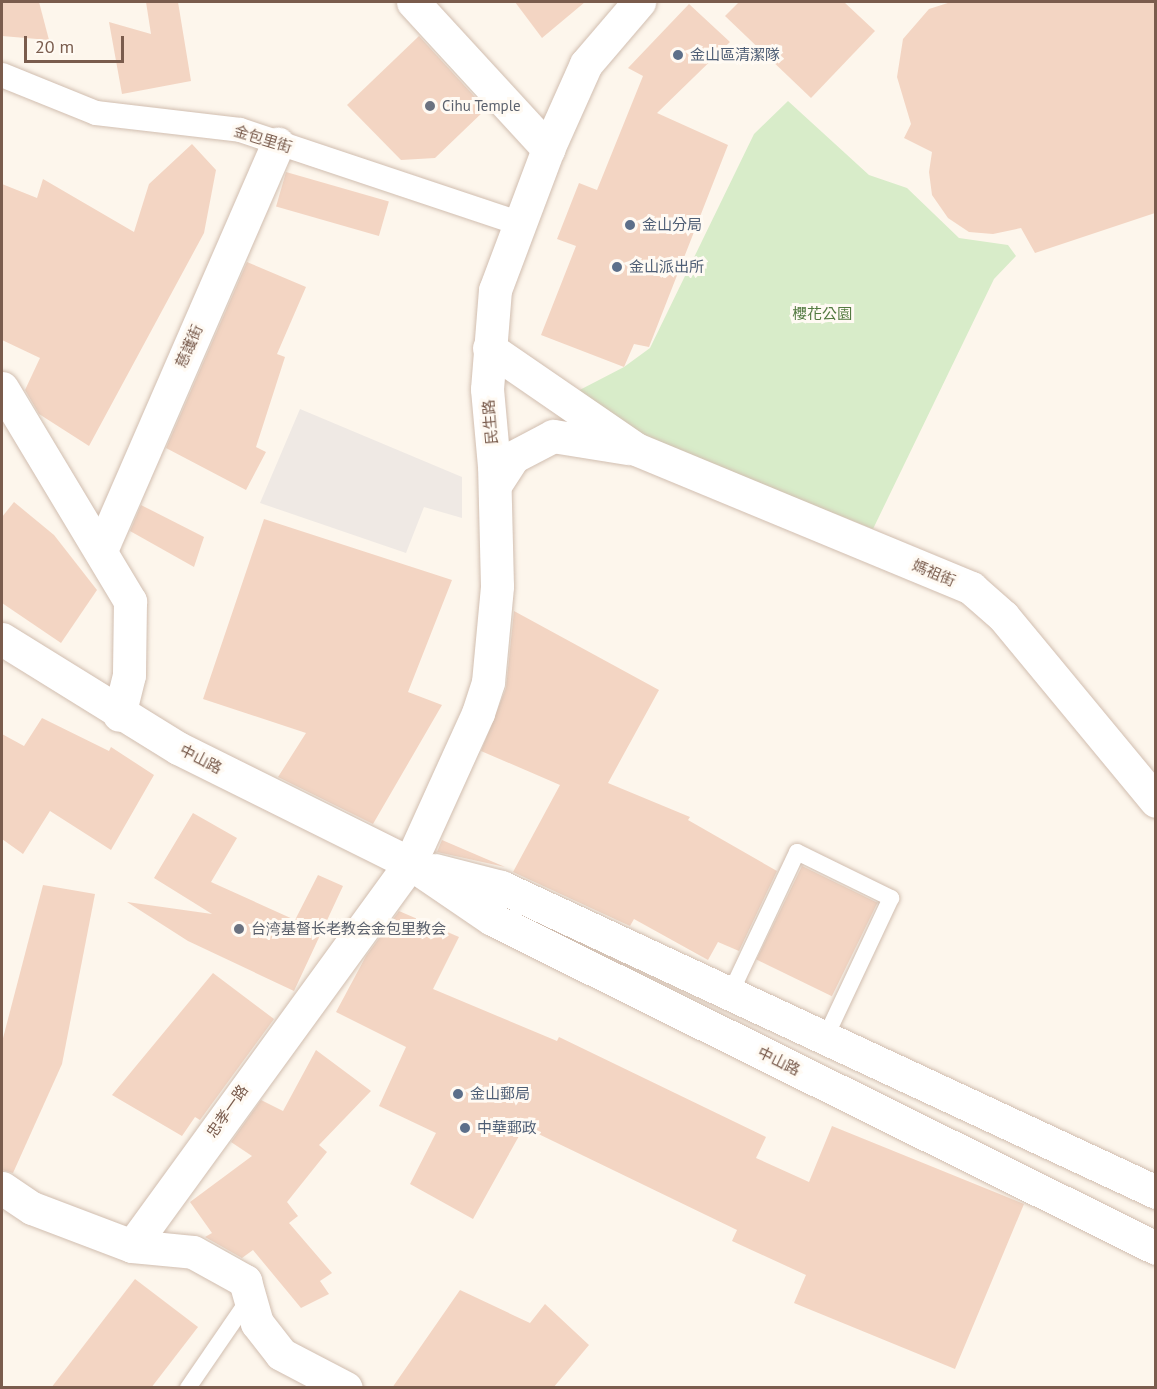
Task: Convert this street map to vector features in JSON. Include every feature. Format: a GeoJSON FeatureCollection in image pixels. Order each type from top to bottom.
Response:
{"type":"FeatureCollection","features":[{"type":"Feature","properties":{"kind":"street"},"geometry":{"type":"LineString","coordinates":[[413,2],[548,149]]}},
{"type":"Feature","properties":{"kind":"street","name":"民生路"},"geometry":{"type":"LineString","coordinates":[[410,863],[478,713],[488,682],[497,586],[495,485],[487,389],[495,290],[548,149],[586,64],[639,2]]}},
{"type":"Feature","properties":{"kind":"street","name":"金包里街"},"geometry":{"type":"LineString","coordinates":[[2,75],[96,113],[240,129],[278,144],[521,224]]}},
{"type":"Feature","properties":{"kind":"street","name":"慈護街"},"geometry":{"type":"LineString","coordinates":[[102,548],[278,144]]}},
{"type":"Feature","properties":{"kind":"street","name":"媽祖街"},"geometry":{"type":"LineString","coordinates":[[489,348],[636,449],[971,588],[1004,616],[1155,801]]}},
{"type":"Feature","properties":{"kind":"street"},"geometry":{"type":"LineString","coordinates":[[2,388],[102,548],[130,601],[129,675],[119,715]]}},
{"type":"Feature","properties":{"kind":"street","name":"媽祖街"},"geometry":{"type":"LineString","coordinates":[[495,485],[513,457],[553,436],[636,449]]}},
{"type":"Feature","properties":{"kind":"street","name":"中山路"},"geometry":{"type":"LineString","coordinates":[[2,639],[119,715],[410,863],[492,919],[1155,1248]]}},
{"type":"Feature","properties":{"kind":"street","name":"中山路"},"geometry":{"type":"LineString","coordinates":[[410,863],[501,887],[1155,1192]]}},
{"type":"Feature","properties":{"kind":"street","name":"忠孝一路"},"geometry":{"type":"LineString","coordinates":[[132,1245],[410,863]]}},
{"type":"Feature","properties":{"kind":"street"},"geometry":{"type":"LineString","coordinates":[[2,1188],[32,1208],[132,1245],[193,1252],[245,1281],[257,1323],[281,1354],[346,1388]]}},
{"type":"Feature","properties":{"kind":"lane"},"geometry":{"type":"LineString","coordinates":[[730,994],[797,852],[891,898],[825,1038]]}},
{"type":"Feature","properties":{"kind":"lane"},"geometry":{"type":"LineString","coordinates":[[188,1388],[250,1298]]}},
{"type":"Feature","properties":{"kind":"shaded area"},"geometry":{"type":"Polygon","coordinates":[[[300,409],[462,477],[462,518],[424,507],[406,553],[260,503],[300,409]]]}},
{"type":"Feature","properties":{"kind":"green space","name":"櫻花公園"},"geometry":{"type":"Polygon","coordinates":[[[788,101],[869,175],[907,188],[959,238],[1008,245],[1016,256],[994,279],[873,529],[609,423],[570,395],[624,367],[650,348],[754,134],[788,101]]]}},
{"type":"Feature","properties":{"kind":"building"},"geometry":{"type":"Polygon","coordinates":[[[2,2],[39,2],[49,40],[2,36],[2,2]]]}},
{"type":"Feature","properties":{"kind":"building"},"geometry":{"type":"Polygon","coordinates":[[[146,2],[178,2],[191,81],[122,94],[109,22],[151,34],[146,2]]]}},
{"type":"Feature","properties":{"kind":"building"},"geometry":{"type":"Polygon","coordinates":[[[515,2],[585,2],[542,38],[515,2]]]}},
{"type":"Feature","properties":{"kind":"building"},"geometry":{"type":"Polygon","coordinates":[[[739,2],[844,2],[875,31],[811,98],[725,16],[739,2]]]}},
{"type":"Feature","properties":{"kind":"building"},"geometry":{"type":"Polygon","coordinates":[[[951,2],[1155,2],[1155,213],[1035,253],[1021,228],[993,234],[969,232],[948,218],[932,195],[929,172],[932,152],[904,138],[911,124],[897,77],[903,39],[929,9],[951,2]]]}},
{"type":"Feature","properties":{"kind":"building","name":"金山分局"},"geometry":{"type":"Polygon","coordinates":[[[689,4],[730,42],[657,113],[728,145],[649,347],[634,344],[624,367],[541,335],[576,246],[557,239],[579,183],[597,190],[643,76],[628,68],[689,4]]]}},
{"type":"Feature","properties":{"kind":"building"},"geometry":{"type":"Polygon","coordinates":[[[419,36],[486,109],[435,158],[401,160],[347,105],[419,36]]]}},
{"type":"Feature","properties":{"kind":"building"},"geometry":{"type":"Polygon","coordinates":[[[192,144],[216,170],[204,233],[89,446],[39,414],[25,390],[40,358],[2,340],[2,184],[37,198],[43,179],[134,232],[149,184],[192,144]]]}},
{"type":"Feature","properties":{"kind":"building"},"geometry":{"type":"Polygon","coordinates":[[[286,172],[389,201],[379,236],[276,207],[286,172]]]}},
{"type":"Feature","properties":{"kind":"building"},"geometry":{"type":"Polygon","coordinates":[[[247,262],[306,287],[277,354],[285,357],[256,447],[266,452],[246,490],[166,448],[247,262]]]}},
{"type":"Feature","properties":{"kind":"building"},"geometry":{"type":"Polygon","coordinates":[[[14,502],[54,535],[97,590],[61,643],[2,603],[2,517],[14,502]]]}},
{"type":"Feature","properties":{"kind":"building"},"geometry":{"type":"Polygon","coordinates":[[[141,505],[204,537],[194,567],[130,531],[141,505]]]}},
{"type":"Feature","properties":{"kind":"building"},"geometry":{"type":"Polygon","coordinates":[[[264,519],[452,580],[408,692],[442,705],[373,824],[278,777],[306,733],[203,699],[264,519]]]}},
{"type":"Feature","properties":{"kind":"building"},"geometry":{"type":"Polygon","coordinates":[[[514,611],[659,690],[608,783],[690,817],[688,820],[777,871],[739,951],[718,942],[708,960],[634,919],[630,926],[513,872],[560,785],[481,751],[506,688],[514,611]]]}},
{"type":"Feature","properties":{"kind":"building"},"geometry":{"type":"Polygon","coordinates":[[[42,718],[109,751],[111,747],[154,775],[111,850],[50,811],[23,854],[2,839],[2,734],[24,746],[42,718]]]}},
{"type":"Feature","properties":{"kind":"building"},"geometry":{"type":"Polygon","coordinates":[[[193,813],[237,838],[211,882],[295,920],[318,875],[343,886],[294,991],[188,941],[127,902],[212,914],[154,878],[193,813]]]}},
{"type":"Feature","properties":{"kind":"building"},"geometry":{"type":"Polygon","coordinates":[[[442,840],[505,867],[437,852],[442,840]]]}},
{"type":"Feature","properties":{"kind":"building"},"geometry":{"type":"Polygon","coordinates":[[[802,866],[877,903],[832,996],[756,959],[802,866]]]}},
{"type":"Feature","properties":{"kind":"building"},"geometry":{"type":"Polygon","coordinates":[[[43,885],[95,894],[62,1064],[13,1173],[2,1170],[2,1042],[43,885]]]}},
{"type":"Feature","properties":{"kind":"building"},"geometry":{"type":"Polygon","coordinates":[[[399,911],[459,937],[433,989],[557,1041],[559,1037],[766,1137],[756,1158],[809,1182],[832,1126],[1024,1204],[955,1369],[794,1303],[806,1275],[732,1241],[737,1230],[524,1127],[473,1219],[410,1184],[436,1133],[379,1106],[406,1047],[336,1012],[366,956],[399,911]]]}},
{"type":"Feature","properties":{"kind":"building"},"geometry":{"type":"Polygon","coordinates":[[[213,973],[274,1019],[200,1120],[195,1117],[182,1136],[112,1095],[213,973]]]}},
{"type":"Feature","properties":{"kind":"building"},"geometry":{"type":"Polygon","coordinates":[[[316,1050],[371,1091],[319,1145],[327,1152],[287,1202],[298,1216],[289,1223],[332,1273],[320,1281],[329,1294],[301,1308],[253,1250],[242,1258],[205,1237],[212,1233],[190,1202],[252,1156],[231,1142],[261,1100],[283,1111],[316,1050]]]}},
{"type":"Feature","properties":{"kind":"building"},"geometry":{"type":"Polygon","coordinates":[[[135,1279],[198,1327],[151,1388],[51,1388],[135,1279]]]}},
{"type":"Feature","properties":{"kind":"building"},"geometry":{"type":"Polygon","coordinates":[[[460,1290],[530,1323],[545,1304],[589,1345],[553,1388],[392,1388],[460,1290]]]}},
{"type":"Feature","properties":{"kind":"place","name":"金山區清潔隊"},"geometry":{"type":"Point","coordinates":[678,55]}},
{"type":"Feature","properties":{"kind":"place","name":"Cihu Temple"},"geometry":{"type":"Point","coordinates":[430,106]}},
{"type":"Feature","properties":{"kind":"place","name":"金山分局"},"geometry":{"type":"Point","coordinates":[630,225]}},
{"type":"Feature","properties":{"kind":"place","name":"金山派出所"},"geometry":{"type":"Point","coordinates":[617,267]}},
{"type":"Feature","properties":{"kind":"place","name":"台湾基督长老教会金包里教会"},"geometry":{"type":"Point","coordinates":[239,929]}},
{"type":"Feature","properties":{"kind":"place","name":"金山郵局"},"geometry":{"type":"Point","coordinates":[458,1094]}},
{"type":"Feature","properties":{"kind":"place","name":"中華郵政"},"geometry":{"type":"Point","coordinates":[465,1128]}}]}
